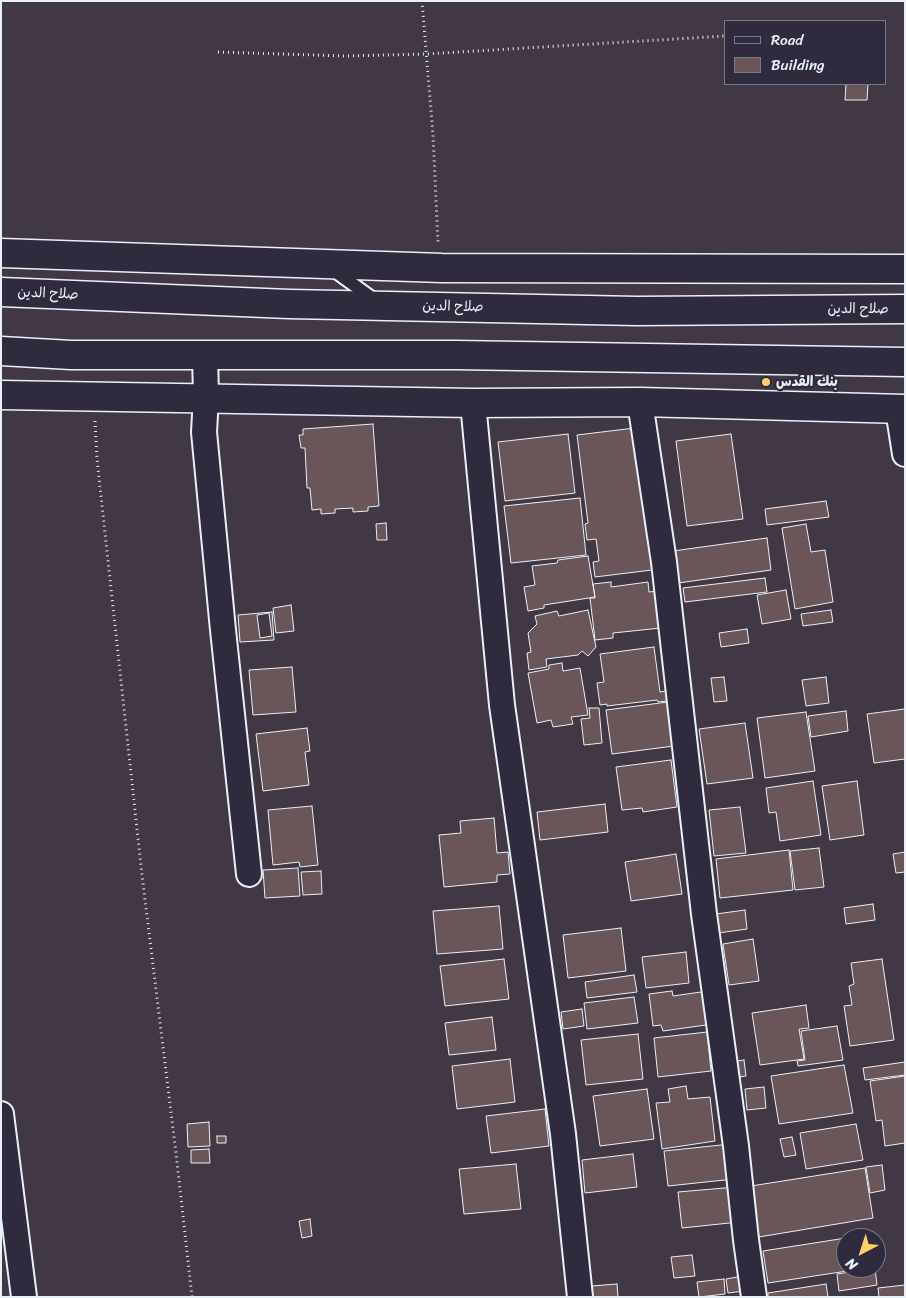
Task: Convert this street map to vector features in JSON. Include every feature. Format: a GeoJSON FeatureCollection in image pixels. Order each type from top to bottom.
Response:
{"type":"FeatureCollection","features":[{"type":"Feature","properties":{"kind":"main road"},"geometry":{"type":"LineString","coordinates":[[1,252],[442,268],[905,269]]}},
{"type":"Feature","properties":{"kind":"main road","name":"صلاح الدين"},"geometry":{"type":"LineString","coordinates":[[1,292],[289,304],[637,311],[905,309]]}},
{"type":"Feature","properties":{"kind":"main road"},"geometry":{"type":"LineString","coordinates":[[1,351],[71,355],[455,355],[905,362]]}},
{"type":"Feature","properties":{"kind":"main road"},"geometry":{"type":"LineString","coordinates":[[1,395],[473,403],[640,402],[901,409]]}},
{"type":"Feature","properties":{"kind":"street"},"geometry":{"type":"LineString","coordinates":[[205,354],[206,397],[204,432],[249,874]]}},
{"type":"Feature","properties":{"kind":"street"},"geometry":{"type":"LineString","coordinates":[[640,402],[664,562],[704,914],[736,1146],[754,1297]]}},
{"type":"Feature","properties":{"kind":"street"},"geometry":{"type":"LineString","coordinates":[[473,403],[502,705],[563,1134],[580,1297]]}},
{"type":"Feature","properties":{"kind":"street"},"geometry":{"type":"LineString","coordinates":[[901,409],[905,454]]}},
{"type":"Feature","properties":{"kind":"street"},"geometry":{"type":"LineString","coordinates":[[1,1114],[8,1220],[24,1297]]}},
{"type":"Feature","properties":{"kind":"lane"},"geometry":{"type":"LineString","coordinates":[[323,264],[382,305]]}},
{"type":"Feature","properties":{"kind":"path"},"geometry":{"type":"LineString","coordinates":[[422,1],[433,136],[437,238],[442,268]]}},
{"type":"Feature","properties":{"kind":"path"},"geometry":{"type":"LineString","coordinates":[[218,52],[345,56],[426,54],[724,36]]}},
{"type":"Feature","properties":{"kind":"path"},"geometry":{"type":"LineString","coordinates":[[93,396],[98,469],[140,865],[192,1297]]}},
{"type":"Feature","properties":{"kind":"building"},"geometry":{"type":"Polygon","coordinates":[[[846,85],[868,85],[867,100],[845,100],[846,85]]]}},
{"type":"Feature","properties":{"kind":"building"},"geometry":{"type":"Polygon","coordinates":[[[373,424],[379,506],[368,507],[368,511],[353,512],[353,508],[335,509],[335,513],[321,514],[321,509],[312,510],[310,488],[307,488],[305,448],[301,448],[299,435],[303,435],[303,429],[373,424]]]}},
{"type":"Feature","properties":{"kind":"building"},"geometry":{"type":"Polygon","coordinates":[[[635,428],[652,570],[595,577],[593,562],[599,561],[596,539],[587,540],[585,524],[588,523],[577,435],[635,428]]]}},
{"type":"Feature","properties":{"kind":"building"},"geometry":{"type":"Polygon","coordinates":[[[568,434],[575,493],[505,501],[498,442],[568,434]]]}},
{"type":"Feature","properties":{"kind":"building"},"geometry":{"type":"Polygon","coordinates":[[[731,434],[743,519],[687,526],[676,441],[731,434]]]}},
{"type":"Feature","properties":{"kind":"building"},"geometry":{"type":"Polygon","coordinates":[[[580,498],[586,555],[511,563],[504,506],[580,498]]]}},
{"type":"Feature","properties":{"kind":"building"},"geometry":{"type":"Polygon","coordinates":[[[826,501],[829,517],[767,525],[765,509],[826,501]]]}},
{"type":"Feature","properties":{"kind":"building"},"geometry":{"type":"Polygon","coordinates":[[[386,523],[387,540],[377,540],[376,524],[386,523]]]}},
{"type":"Feature","properties":{"kind":"building"},"geometry":{"type":"Polygon","coordinates":[[[806,524],[811,552],[825,550],[833,602],[795,609],[782,528],[806,524]]]}},
{"type":"Feature","properties":{"kind":"building"},"geometry":{"type":"Polygon","coordinates":[[[767,538],[771,570],[678,583],[673,551],[767,538]]]}},
{"type":"Feature","properties":{"kind":"building"},"geometry":{"type":"Polygon","coordinates":[[[588,556],[595,597],[544,605],[544,608],[528,611],[524,587],[535,585],[532,566],[588,556]]]}},
{"type":"Feature","properties":{"kind":"building"},"geometry":{"type":"Polygon","coordinates":[[[765,578],[767,592],[685,602],[683,588],[765,578]]]}},
{"type":"Feature","properties":{"kind":"building"},"geometry":{"type":"Polygon","coordinates":[[[611,582],[611,587],[648,582],[649,592],[657,591],[661,628],[613,633],[613,638],[595,640],[590,598],[595,598],[593,584],[611,582]]]}},
{"type":"Feature","properties":{"kind":"building"},"geometry":{"type":"Polygon","coordinates":[[[786,590],[791,619],[762,624],[757,595],[786,590]]]}},
{"type":"Feature","properties":{"kind":"building"},"geometry":{"type":"Polygon","coordinates":[[[291,605],[294,631],[276,633],[273,608],[291,605]]]}},
{"type":"Feature","properties":{"kind":"building"},"geometry":{"type":"Polygon","coordinates":[[[588,610],[596,647],[588,656],[582,651],[578,655],[546,659],[547,667],[529,670],[527,653],[531,652],[528,633],[537,624],[535,616],[557,611],[559,616],[588,610]]]}},
{"type":"Feature","properties":{"kind":"building"},"geometry":{"type":"Polygon","coordinates":[[[831,610],[833,622],[803,626],[801,614],[831,610]]]}},
{"type":"Feature","properties":{"kind":"building"},"geometry":{"type":"Polygon","coordinates":[[[272,612],[274,640],[240,642],[238,615],[272,612]]]}},
{"type":"Feature","properties":{"kind":"building"},"geometry":{"type":"Polygon","coordinates":[[[269,613],[272,636],[260,638],[257,615],[269,613]]]}},
{"type":"Feature","properties":{"kind":"building"},"geometry":{"type":"Polygon","coordinates":[[[747,629],[749,643],[721,647],[719,633],[747,629]]]}},
{"type":"Feature","properties":{"kind":"building"},"geometry":{"type":"Polygon","coordinates":[[[654,647],[660,692],[666,691],[667,701],[658,702],[657,700],[607,706],[607,704],[600,705],[597,683],[604,682],[600,654],[654,647]]]}},
{"type":"Feature","properties":{"kind":"building"},"geometry":{"type":"Polygon","coordinates":[[[562,663],[563,671],[580,668],[588,715],[571,717],[573,724],[553,727],[551,720],[537,723],[528,673],[549,669],[549,665],[562,663]]]}},
{"type":"Feature","properties":{"kind":"building"},"geometry":{"type":"Polygon","coordinates":[[[292,667],[296,712],[253,715],[249,670],[292,667]]]}},
{"type":"Feature","properties":{"kind":"building"},"geometry":{"type":"Polygon","coordinates":[[[724,677],[727,701],[714,702],[711,678],[724,677]]]}},
{"type":"Feature","properties":{"kind":"building"},"geometry":{"type":"Polygon","coordinates":[[[826,677],[829,703],[806,706],[802,680],[826,677]]]}},
{"type":"Feature","properties":{"kind":"building"},"geometry":{"type":"Polygon","coordinates":[[[668,702],[674,746],[612,754],[606,710],[668,702]]]}},
{"type":"Feature","properties":{"kind":"building"},"geometry":{"type":"Polygon","coordinates":[[[589,708],[599,708],[602,743],[584,745],[581,719],[590,718],[589,708]]]}},
{"type":"Feature","properties":{"kind":"building"},"geometry":{"type":"Polygon","coordinates":[[[905,709],[905,759],[874,763],[867,714],[905,709]]]}},
{"type":"Feature","properties":{"kind":"building"},"geometry":{"type":"Polygon","coordinates":[[[846,711],[848,731],[811,737],[808,716],[846,711]]]}},
{"type":"Feature","properties":{"kind":"building"},"geometry":{"type":"Polygon","coordinates":[[[806,712],[815,771],[765,778],[757,718],[806,712]]]}},
{"type":"Feature","properties":{"kind":"building"},"geometry":{"type":"Polygon","coordinates":[[[745,723],[753,778],[707,784],[699,729],[745,723]]]}},
{"type":"Feature","properties":{"kind":"building"},"geometry":{"type":"Polygon","coordinates":[[[307,728],[310,751],[305,752],[309,785],[263,791],[256,734],[307,728]]]}},
{"type":"Feature","properties":{"kind":"building"},"geometry":{"type":"Polygon","coordinates":[[[671,760],[677,807],[643,812],[642,808],[622,810],[616,767],[671,760]]]}},
{"type":"Feature","properties":{"kind":"building"},"geometry":{"type":"Polygon","coordinates":[[[813,781],[821,835],[780,841],[776,812],[769,813],[766,788],[813,781]]]}},
{"type":"Feature","properties":{"kind":"building"},"geometry":{"type":"Polygon","coordinates":[[[857,781],[864,835],[830,840],[822,786],[857,781]]]}},
{"type":"Feature","properties":{"kind":"building"},"geometry":{"type":"Polygon","coordinates":[[[605,804],[608,832],[540,840],[537,812],[605,804]]]}},
{"type":"Feature","properties":{"kind":"building"},"geometry":{"type":"Polygon","coordinates":[[[312,806],[318,865],[300,867],[299,862],[273,865],[268,810],[312,806]]]}},
{"type":"Feature","properties":{"kind":"building"},"geometry":{"type":"Polygon","coordinates":[[[740,807],[746,853],[714,856],[709,810],[740,807]]]}},
{"type":"Feature","properties":{"kind":"building"},"geometry":{"type":"Polygon","coordinates":[[[494,818],[497,853],[508,852],[510,874],[497,875],[497,882],[444,887],[439,835],[461,833],[460,821],[494,818]]]}},
{"type":"Feature","properties":{"kind":"building"},"geometry":{"type":"Polygon","coordinates":[[[819,848],[824,887],[795,890],[790,851],[819,848]]]}},
{"type":"Feature","properties":{"kind":"building"},"geometry":{"type":"Polygon","coordinates":[[[789,850],[793,890],[720,898],[716,859],[789,850]]]}},
{"type":"Feature","properties":{"kind":"building"},"geometry":{"type":"Polygon","coordinates":[[[905,852],[905,872],[896,873],[893,854],[905,852]]]}},
{"type":"Feature","properties":{"kind":"building"},"geometry":{"type":"Polygon","coordinates":[[[676,854],[682,894],[631,901],[625,862],[676,854]]]}},
{"type":"Feature","properties":{"kind":"building"},"geometry":{"type":"Polygon","coordinates":[[[298,868],[300,896],[265,898],[263,870],[298,868]]]}},
{"type":"Feature","properties":{"kind":"building"},"geometry":{"type":"Polygon","coordinates":[[[321,871],[322,894],[303,895],[301,872],[321,871]]]}},
{"type":"Feature","properties":{"kind":"building"},"geometry":{"type":"Polygon","coordinates":[[[873,904],[875,920],[846,924],[844,908],[873,904]]]}},
{"type":"Feature","properties":{"kind":"building"},"geometry":{"type":"Polygon","coordinates":[[[499,906],[503,949],[437,954],[433,911],[499,906]]]}},
{"type":"Feature","properties":{"kind":"building"},"geometry":{"type":"Polygon","coordinates":[[[745,910],[747,929],[718,933],[716,914],[745,910]]]}},
{"type":"Feature","properties":{"kind":"building"},"geometry":{"type":"Polygon","coordinates":[[[621,928],[626,971],[568,978],[563,935],[621,928]]]}},
{"type":"Feature","properties":{"kind":"building"},"geometry":{"type":"Polygon","coordinates":[[[753,939],[759,981],[729,985],[723,944],[753,939]]]}},
{"type":"Feature","properties":{"kind":"building"},"geometry":{"type":"Polygon","coordinates":[[[686,952],[689,983],[646,988],[642,957],[686,952]]]}},
{"type":"Feature","properties":{"kind":"building"},"geometry":{"type":"Polygon","coordinates":[[[504,959],[509,999],[445,1006],[440,966],[504,959]]]}},
{"type":"Feature","properties":{"kind":"building"},"geometry":{"type":"Polygon","coordinates":[[[882,959],[894,1040],[850,1046],[844,1006],[852,1005],[849,986],[854,984],[851,963],[882,959]]]}},
{"type":"Feature","properties":{"kind":"building"},"geometry":{"type":"Polygon","coordinates":[[[634,975],[637,992],[587,998],[585,982],[634,975]]]}},
{"type":"Feature","properties":{"kind":"building"},"geometry":{"type":"Polygon","coordinates":[[[672,991],[673,996],[708,991],[713,1024],[663,1031],[661,1025],[653,1026],[649,994],[672,991]]]}},
{"type":"Feature","properties":{"kind":"building"},"geometry":{"type":"Polygon","coordinates":[[[634,997],[638,1023],[587,1029],[584,1003],[634,997]]]}},
{"type":"Feature","properties":{"kind":"building"},"geometry":{"type":"Polygon","coordinates":[[[806,1005],[809,1028],[799,1029],[804,1059],[760,1065],[752,1013],[806,1005]]]}},
{"type":"Feature","properties":{"kind":"building"},"geometry":{"type":"Polygon","coordinates":[[[582,1009],[584,1026],[563,1029],[561,1012],[582,1009]]]}},
{"type":"Feature","properties":{"kind":"building"},"geometry":{"type":"Polygon","coordinates":[[[492,1017],[496,1050],[449,1055],[445,1023],[492,1017]]]}},
{"type":"Feature","properties":{"kind":"building"},"geometry":{"type":"Polygon","coordinates":[[[837,1026],[843,1060],[798,1066],[797,1061],[805,1060],[801,1031],[837,1026]]]}},
{"type":"Feature","properties":{"kind":"building"},"geometry":{"type":"Polygon","coordinates":[[[707,1032],[711,1071],[658,1077],[654,1038],[707,1032]]]}},
{"type":"Feature","properties":{"kind":"building"},"geometry":{"type":"Polygon","coordinates":[[[638,1034],[643,1079],[586,1085],[581,1040],[638,1034]]]}},
{"type":"Feature","properties":{"kind":"building"},"geometry":{"type":"Polygon","coordinates":[[[510,1059],[515,1102],[457,1109],[452,1066],[510,1059]]]}},
{"type":"Feature","properties":{"kind":"building"},"geometry":{"type":"Polygon","coordinates":[[[744,1060],[746,1076],[740,1077],[737,1061],[744,1060]]]}},
{"type":"Feature","properties":{"kind":"building"},"geometry":{"type":"Polygon","coordinates":[[[905,1062],[905,1075],[865,1080],[863,1068],[905,1062]]]}},
{"type":"Feature","properties":{"kind":"building"},"geometry":{"type":"Polygon","coordinates":[[[844,1065],[853,1113],[779,1124],[771,1076],[844,1065]]]}},
{"type":"Feature","properties":{"kind":"building"},"geometry":{"type":"Polygon","coordinates":[[[905,1076],[905,1143],[885,1146],[882,1120],[876,1121],[870,1081],[905,1076]]]}},
{"type":"Feature","properties":{"kind":"building"},"geometry":{"type":"Polygon","coordinates":[[[686,1086],[688,1099],[710,1097],[715,1141],[662,1149],[656,1103],[670,1102],[668,1089],[686,1086]]]}},
{"type":"Feature","properties":{"kind":"building"},"geometry":{"type":"Polygon","coordinates":[[[764,1087],[766,1108],[747,1110],[745,1089],[764,1087]]]}},
{"type":"Feature","properties":{"kind":"building"},"geometry":{"type":"Polygon","coordinates":[[[647,1089],[654,1139],[600,1146],[593,1096],[647,1089]]]}},
{"type":"Feature","properties":{"kind":"building"},"geometry":{"type":"Polygon","coordinates":[[[545,1109],[549,1146],[491,1153],[486,1116],[545,1109]]]}},
{"type":"Feature","properties":{"kind":"building"},"geometry":{"type":"Polygon","coordinates":[[[209,1122],[210,1146],[188,1147],[187,1124],[209,1122]]]}},
{"type":"Feature","properties":{"kind":"building"},"geometry":{"type":"Polygon","coordinates":[[[856,1124],[863,1160],[806,1169],[800,1133],[856,1124]]]}},
{"type":"Feature","properties":{"kind":"building"},"geometry":{"type":"Polygon","coordinates":[[[217,1136],[226,1136],[226,1143],[217,1143],[217,1136]]]}},
{"type":"Feature","properties":{"kind":"building"},"geometry":{"type":"Polygon","coordinates":[[[792,1137],[796,1155],[784,1157],[780,1139],[792,1137]]]}},
{"type":"Feature","properties":{"kind":"building"},"geometry":{"type":"Polygon","coordinates":[[[731,1144],[734,1179],[668,1186],[664,1151],[731,1144]]]}},
{"type":"Feature","properties":{"kind":"building"},"geometry":{"type":"Polygon","coordinates":[[[209,1149],[210,1163],[191,1163],[191,1150],[209,1149]]]}},
{"type":"Feature","properties":{"kind":"building"},"geometry":{"type":"Polygon","coordinates":[[[633,1154],[637,1187],[585,1193],[582,1160],[633,1154]]]}},
{"type":"Feature","properties":{"kind":"building"},"geometry":{"type":"Polygon","coordinates":[[[516,1164],[521,1209],[464,1214],[459,1169],[516,1164]]]}},
{"type":"Feature","properties":{"kind":"building"},"geometry":{"type":"Polygon","coordinates":[[[882,1165],[885,1190],[870,1193],[866,1167],[882,1165]]]}},
{"type":"Feature","properties":{"kind":"building"},"geometry":{"type":"Polygon","coordinates":[[[865,1168],[873,1218],[759,1237],[751,1186],[865,1168]]]}},
{"type":"Feature","properties":{"kind":"building"},"geometry":{"type":"Polygon","coordinates":[[[736,1187],[739,1222],[682,1228],[678,1192],[736,1187]]]}},
{"type":"Feature","properties":{"kind":"building"},"geometry":{"type":"Polygon","coordinates":[[[310,1219],[312,1236],[302,1238],[299,1221],[310,1219]]]}},
{"type":"Feature","properties":{"kind":"building"},"geometry":{"type":"Polygon","coordinates":[[[836,1240],[836,1273],[768,1283],[763,1251],[836,1240]]]}},
{"type":"Feature","properties":{"kind":"building"},"geometry":{"type":"Polygon","coordinates":[[[692,1255],[695,1276],[674,1278],[671,1257],[692,1255]]]}},
{"type":"Feature","properties":{"kind":"building"},"geometry":{"type":"Polygon","coordinates":[[[743,1276],[745,1291],[728,1293],[726,1279],[743,1276]]]}},
{"type":"Feature","properties":{"kind":"building"},"geometry":{"type":"Polygon","coordinates":[[[837,1278],[876,1278],[877,1285],[839,1291],[837,1278]]]}},
{"type":"Feature","properties":{"kind":"building"},"geometry":{"type":"Polygon","coordinates":[[[724,1279],[725,1294],[699,1297],[697,1282],[724,1279]]]}},
{"type":"Feature","properties":{"kind":"building"},"geometry":{"type":"Polygon","coordinates":[[[617,1284],[618,1297],[593,1297],[592,1286],[617,1284]]]}},
{"type":"Feature","properties":{"kind":"building"},"geometry":{"type":"Polygon","coordinates":[[[826,1284],[828,1297],[768,1297],[768,1293],[826,1284]]]}},
{"type":"Feature","properties":{"kind":"building"},"geometry":{"type":"Polygon","coordinates":[[[905,1285],[905,1297],[879,1297],[878,1288],[905,1285]]]}},
{"type":"Feature","properties":{"kind":"place","name":"بنك القدس"},"geometry":{"type":"Point","coordinates":[766,382]}}]}
